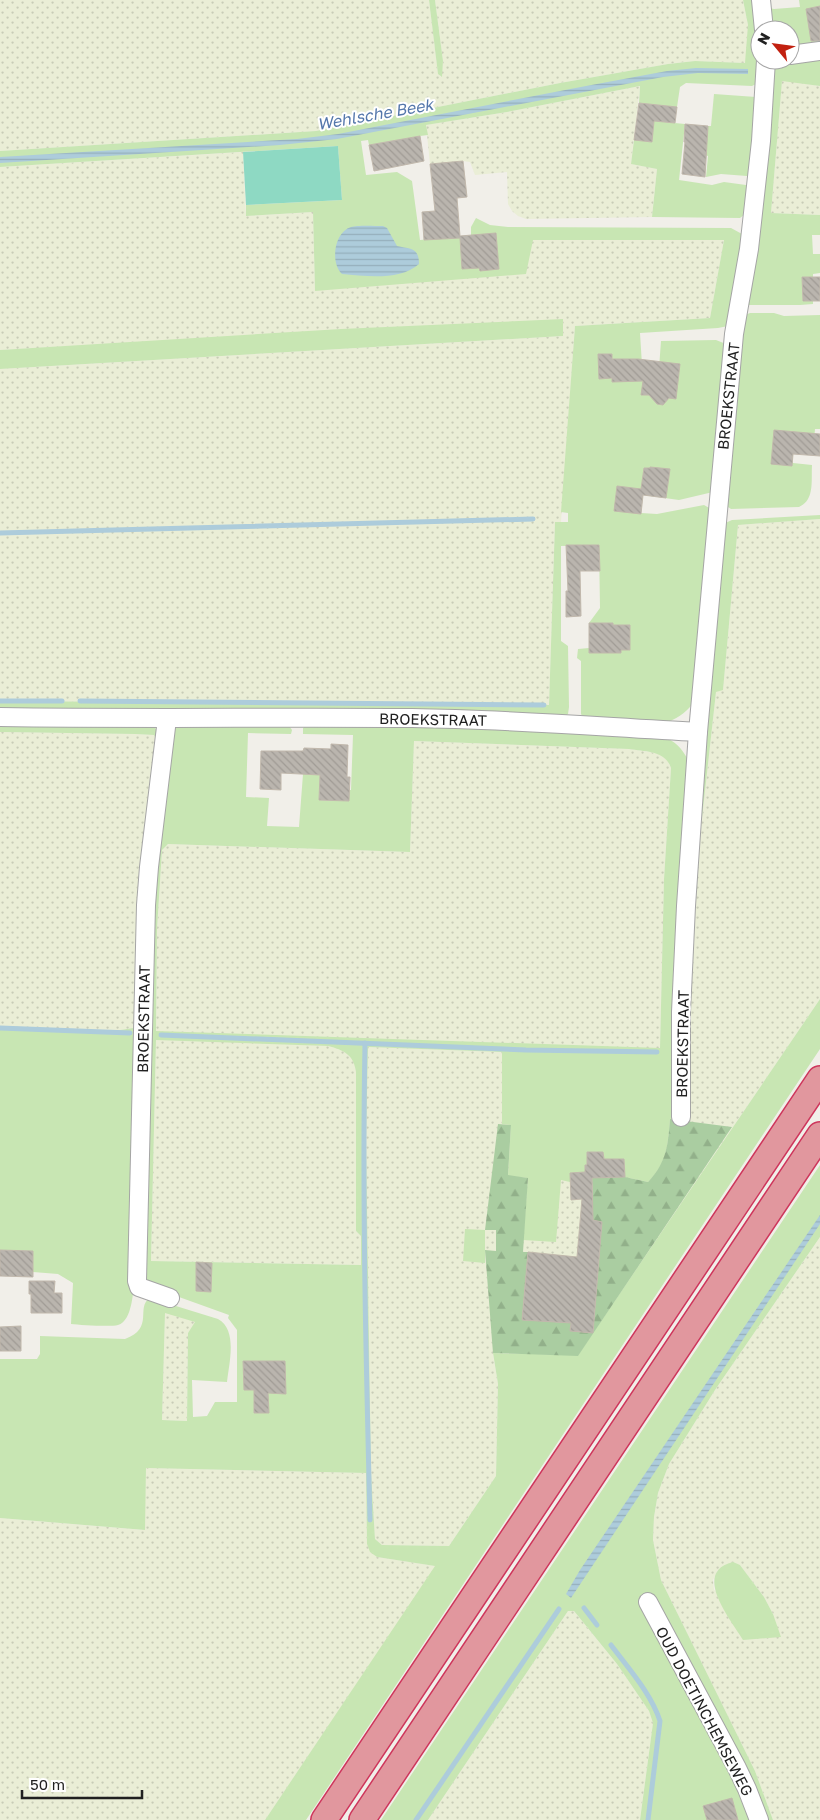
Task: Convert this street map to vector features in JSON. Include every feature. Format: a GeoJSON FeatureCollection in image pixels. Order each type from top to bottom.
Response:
{"type":"FeatureCollection","features":[{"type":"Feature","properties":{"kind":"highway"},"geometry":{"type":"LineString","coordinates":[[324,1820],[820,1079]]}},
{"type":"Feature","properties":{"kind":"highway"},"geometry":{"type":"LineString","coordinates":[[362,1820],[820,1134]]}},
{"type":"Feature","properties":{"kind":"street"},"geometry":{"type":"LineString","coordinates":[[761,0],[763,20]]}},
{"type":"Feature","properties":{"kind":"street"},"geometry":{"type":"LineString","coordinates":[[800,54],[820,51]]}},
{"type":"Feature","properties":{"kind":"street","name":"BROEKSTRAAT"},"geometry":{"type":"LineString","coordinates":[[681,1117],[681,1012],[698,732],[732,354],[737,310],[750,242],[761,141],[765,70]]}},
{"type":"Feature","properties":{"kind":"street","name":"BROEKSTRAAT"},"geometry":{"type":"LineString","coordinates":[[0,717],[167,719],[412,718],[698,732]]}},
{"type":"Feature","properties":{"kind":"street","name":"BROEKSTRAAT"},"geometry":{"type":"LineString","coordinates":[[167,719],[148,867],[137,1281],[139,1287],[144,1290],[170,1298]]}},
{"type":"Feature","properties":{"kind":"street","name":"OUD DOETINCHEMSEWEG"},"geometry":{"type":"LineString","coordinates":[[648,1602],[737,1768],[759,1820]]}},
{"type":"Feature","properties":{"kind":"green space"},"geometry":{"type":"Polygon","coordinates":[[[0,0],[429,0],[438,73],[441,77],[443,61],[435,0],[743,0],[748,25],[748,48],[746,63],[695,61],[668,64],[560,83],[316,131],[0,151],[0,0]]]}},
{"type":"Feature","properties":{"kind":"green space"},"geometry":{"type":"Polygon","coordinates":[[[429,0],[435,0],[443,61],[442,77],[438,74],[429,0]]]}},
{"type":"Feature","properties":{"kind":"green space"},"geometry":{"type":"Polygon","coordinates":[[[743,0],[753,0],[756,20],[750,20],[750,70],[757,70],[756,84],[752,86],[686,83],[680,87],[677,107],[639,103],[640,86],[507,112],[426,125],[428,135],[369,145],[368,140],[361,141],[366,175],[397,172],[412,181],[420,240],[476,235],[471,235],[471,227],[476,218],[490,225],[508,227],[731,228],[742,234],[728,326],[640,333],[643,381],[658,382],[661,341],[716,340],[726,344],[713,492],[679,500],[643,495],[641,513],[657,514],[704,505],[711,509],[695,700],[687,710],[668,722],[584,719],[581,714],[581,661],[577,658],[578,649],[589,648],[589,623],[600,608],[599,545],[561,546],[561,641],[568,646],[569,707],[568,714],[565,717],[0,710],[0,701],[549,705],[555,522],[568,522],[568,513],[561,512],[575,326],[710,318],[724,240],[533,240],[526,274],[315,291],[313,212],[246,216],[246,205],[342,200],[338,146],[0,167],[0,151],[316,131],[560,83],[668,64],[695,61],[745,63],[748,25],[743,0]]]}},
{"type":"Feature","properties":{"kind":"green space"},"geometry":{"type":"Polygon","coordinates":[[[799,0],[820,0],[820,45],[800,49],[800,20],[770,20],[769,8],[800,7],[799,0]]]}},
{"type":"Feature","properties":{"kind":"green space"},"geometry":{"type":"Polygon","coordinates":[[[820,54],[820,86],[782,81],[771,213],[820,215],[820,235],[812,235],[813,254],[820,254],[820,273],[813,274],[813,277],[802,277],[803,301],[813,301],[813,304],[748,305],[772,70],[800,70],[800,57],[820,54]]]}},
{"type":"Feature","properties":{"kind":"green space"},"geometry":{"type":"Polygon","coordinates":[[[782,80],[820,86],[820,215],[771,213],[782,80]]]}},
{"type":"Feature","properties":{"kind":"green space"},"geometry":{"type":"Polygon","coordinates":[[[640,86],[631,164],[657,169],[652,217],[526,219],[512,211],[508,204],[507,172],[475,175],[470,162],[463,161],[430,164],[426,125],[507,112],[640,86]]]}},
{"type":"Feature","properties":{"kind":"green space"},"geometry":{"type":"Polygon","coordinates":[[[714,94],[756,97],[750,173],[747,176],[721,174],[706,177],[708,156],[705,155],[708,126],[711,126],[714,94]]]}},
{"type":"Feature","properties":{"kind":"green space"},"geometry":{"type":"Polygon","coordinates":[[[654,121],[685,124],[679,180],[712,185],[724,182],[746,185],[748,187],[745,214],[740,218],[652,217],[657,169],[631,164],[634,140],[652,142],[654,121]]]}},
{"type":"Feature","properties":{"kind":"green space"},"geometry":{"type":"Polygon","coordinates":[[[338,146],[342,200],[246,205],[243,152],[338,146]]]}},
{"type":"Feature","properties":{"kind":"green space"},"geometry":{"type":"Polygon","coordinates":[[[243,152],[246,216],[313,212],[315,290],[533,240],[724,240],[710,318],[575,326],[561,522],[555,522],[549,705],[0,701],[0,369],[563,336],[134,343],[0,350],[0,167],[243,152]]]}},
{"type":"Feature","properties":{"kind":"green space"},"geometry":{"type":"Polygon","coordinates":[[[750,313],[774,313],[784,316],[820,315],[820,429],[815,429],[814,441],[793,448],[793,463],[812,465],[810,495],[808,500],[799,507],[731,509],[725,505],[733,404],[745,315],[750,313]]]}},
{"type":"Feature","properties":{"kind":"green space"},"geometry":{"type":"Polygon","coordinates":[[[563,319],[563,336],[0,369],[0,350],[341,329],[563,319]]]}},
{"type":"Feature","properties":{"kind":"green space"},"geometry":{"type":"Polygon","coordinates":[[[820,515],[820,519],[738,525],[723,690],[716,692],[702,818],[699,827],[723,524],[732,520],[820,515]]]}},
{"type":"Feature","properties":{"kind":"green space"},"geometry":{"type":"Polygon","coordinates":[[[820,519],[820,999],[593,1333],[493,1354],[498,1384],[496,1476],[449,1546],[382,1545],[375,1539],[371,1473],[366,1141],[368,1047],[502,1052],[503,1061],[670,1065],[687,982],[699,827],[702,818],[716,692],[723,689],[738,525],[820,519]]]}},
{"type":"Feature","properties":{"kind":"green space"},"geometry":{"type":"Polygon","coordinates":[[[0,723],[154,727],[158,731],[135,1276],[133,1296],[127,1317],[123,1322],[114,1326],[71,1324],[73,1283],[58,1274],[33,1272],[33,1251],[0,1250],[0,1026],[114,1031],[133,1028],[137,1023],[157,741],[154,735],[0,732],[0,723]]]}},
{"type":"Feature","properties":{"kind":"green space"},"geometry":{"type":"Polygon","coordinates":[[[287,723],[292,730],[291,734],[248,733],[246,797],[269,798],[267,826],[299,827],[303,774],[320,775],[319,800],[334,801],[334,789],[351,790],[353,735],[303,734],[303,728],[309,723],[461,724],[663,737],[678,746],[688,760],[675,1119],[670,1119],[663,1161],[648,1182],[625,1177],[624,1159],[604,1159],[603,1152],[587,1152],[585,1172],[570,1173],[570,1182],[561,1180],[556,1242],[523,1240],[528,1178],[508,1176],[511,1125],[502,1124],[502,1052],[368,1047],[366,1141],[371,1473],[375,1539],[382,1545],[449,1546],[496,1476],[498,1384],[493,1353],[578,1355],[820,999],[820,1049],[306,1820],[265,1820],[435,1566],[377,1557],[370,1552],[367,1544],[366,1473],[146,1468],[145,1530],[0,1518],[0,1359],[37,1359],[40,1354],[40,1336],[125,1339],[139,1329],[142,1324],[144,1307],[150,1298],[218,1319],[224,1324],[230,1339],[231,1348],[227,1382],[192,1380],[193,1417],[207,1416],[215,1402],[237,1402],[237,1330],[228,1318],[229,1315],[154,1288],[144,1280],[151,886],[171,733],[176,726],[287,723]],[[414,741],[410,852],[168,844],[162,850],[157,929],[156,1031],[660,1048],[664,879],[671,768],[668,762],[654,753],[629,749],[414,741]],[[156,1040],[151,1261],[361,1265],[361,1236],[356,1231],[356,1072],[353,1061],[347,1054],[339,1049],[328,1046],[156,1040]],[[165,1313],[162,1420],[187,1421],[188,1333],[195,1322],[165,1313]]]}},
{"type":"Feature","properties":{"kind":"green space"},"geometry":{"type":"Polygon","coordinates":[[[0,732],[154,735],[157,741],[137,1023],[133,1028],[114,1031],[0,1026],[0,732]]]}},
{"type":"Feature","properties":{"kind":"green space"},"geometry":{"type":"Polygon","coordinates":[[[414,741],[629,749],[656,753],[668,761],[671,768],[664,879],[660,1049],[156,1032],[157,929],[162,850],[168,844],[410,852],[414,741]]]}},
{"type":"Feature","properties":{"kind":"green space"},"geometry":{"type":"Polygon","coordinates":[[[156,1039],[328,1046],[349,1054],[355,1062],[356,1072],[356,1231],[361,1236],[361,1265],[151,1261],[156,1039]]]}},
{"type":"Feature","properties":{"kind":"green space"},"geometry":{"type":"Polygon","coordinates":[[[670,1119],[732,1127],[578,1356],[493,1353],[485,1250],[496,1251],[496,1230],[485,1230],[498,1124],[511,1125],[508,1175],[528,1178],[523,1252],[528,1252],[522,1320],[571,1323],[571,1331],[593,1333],[602,1222],[581,1218],[582,1199],[593,1199],[592,1177],[625,1177],[648,1182],[663,1160],[670,1119]]]}},
{"type":"Feature","properties":{"kind":"green space"},"geometry":{"type":"Polygon","coordinates":[[[820,1165],[820,1237],[715,1390],[669,1464],[658,1493],[654,1517],[653,1540],[661,1580],[755,1771],[773,1820],[766,1820],[716,1739],[752,1820],[640,1820],[653,1723],[649,1711],[617,1664],[574,1611],[568,1611],[428,1820],[381,1820],[820,1165]]]}},
{"type":"Feature","properties":{"kind":"green space"},"geometry":{"type":"Polygon","coordinates":[[[465,1229],[485,1230],[485,1263],[463,1261],[465,1229]]]}},
{"type":"Feature","properties":{"kind":"green space"},"geometry":{"type":"Polygon","coordinates":[[[820,1237],[820,1820],[773,1820],[755,1771],[661,1580],[653,1540],[658,1493],[669,1464],[715,1390],[820,1237]],[[740,1565],[718,1570],[713,1580],[714,1590],[773,1614],[764,1597],[740,1565]]]}},
{"type":"Feature","properties":{"kind":"green space"},"geometry":{"type":"Polygon","coordinates":[[[165,1312],[196,1322],[188,1333],[187,1421],[162,1420],[165,1312]]]}},
{"type":"Feature","properties":{"kind":"green space"},"geometry":{"type":"Polygon","coordinates":[[[146,1468],[366,1473],[367,1544],[377,1557],[436,1566],[265,1820],[0,1820],[0,1518],[144,1530],[146,1468]]]}},
{"type":"Feature","properties":{"kind":"green space"},"geometry":{"type":"Polygon","coordinates":[[[733,1562],[740,1565],[764,1597],[773,1614],[781,1637],[743,1640],[730,1621],[718,1597],[715,1576],[721,1567],[733,1562]]]}},
{"type":"Feature","properties":{"kind":"green space"},"geometry":{"type":"Polygon","coordinates":[[[568,1611],[574,1611],[617,1664],[649,1711],[653,1723],[640,1820],[428,1820],[568,1611]]]}},
{"type":"Feature","properties":{"kind":"water"},"geometry":{"type":"Polygon","coordinates":[[[696,68],[748,69],[748,74],[698,73],[663,77],[337,139],[280,145],[0,163],[0,157],[297,139],[338,134],[667,71],[696,68]]]}},
{"type":"Feature","properties":{"kind":"water"},"geometry":{"type":"Polygon","coordinates":[[[354,226],[383,226],[387,228],[397,246],[413,250],[417,254],[419,264],[402,273],[393,275],[342,274],[338,269],[335,256],[338,241],[345,230],[354,226]]]}},
{"type":"Feature","properties":{"kind":"water"},"geometry":{"type":"Polygon","coordinates":[[[820,1215],[820,1224],[571,1598],[566,1594],[580,1570],[820,1215]]]}},
{"type":"Feature","properties":{"kind":"building"},"geometry":{"type":"Polygon","coordinates":[[[820,6],[820,41],[811,41],[806,9],[820,6]]]}},
{"type":"Feature","properties":{"kind":"building"},"geometry":{"type":"Polygon","coordinates":[[[639,103],[677,107],[675,123],[654,121],[652,142],[634,140],[639,103]]]}},
{"type":"Feature","properties":{"kind":"building"},"geometry":{"type":"Polygon","coordinates":[[[685,124],[708,126],[705,177],[682,174],[685,124]]]}},
{"type":"Feature","properties":{"kind":"building"},"geometry":{"type":"Polygon","coordinates":[[[420,136],[424,161],[374,171],[369,145],[420,136]]]}},
{"type":"Feature","properties":{"kind":"building"},"geometry":{"type":"Polygon","coordinates":[[[463,161],[467,197],[457,198],[460,236],[496,233],[499,269],[480,271],[479,268],[462,269],[460,238],[424,240],[422,212],[435,211],[430,164],[463,161]]]}},
{"type":"Feature","properties":{"kind":"building"},"geometry":{"type":"Polygon","coordinates":[[[802,277],[820,277],[820,301],[803,301],[802,277]]]}},
{"type":"Feature","properties":{"kind":"building"},"geometry":{"type":"Polygon","coordinates":[[[598,354],[612,354],[612,359],[638,359],[680,364],[676,399],[669,398],[663,405],[657,404],[649,395],[641,395],[643,381],[612,382],[612,378],[599,379],[598,354]]]}},
{"type":"Feature","properties":{"kind":"building"},"geometry":{"type":"Polygon","coordinates":[[[774,430],[820,434],[820,456],[793,454],[792,466],[771,464],[774,430]]]}},
{"type":"Feature","properties":{"kind":"building"},"geometry":{"type":"Polygon","coordinates":[[[644,468],[670,469],[666,498],[643,495],[641,514],[614,511],[617,486],[641,489],[644,468]]]}},
{"type":"Feature","properties":{"kind":"building"},"geometry":{"type":"Polygon","coordinates":[[[566,545],[599,545],[600,571],[580,571],[581,616],[566,617],[566,591],[568,591],[566,545]]]}},
{"type":"Feature","properties":{"kind":"building"},"geometry":{"type":"Polygon","coordinates":[[[589,623],[630,625],[630,650],[621,650],[621,653],[589,653],[589,623]]]}},
{"type":"Feature","properties":{"kind":"building"},"geometry":{"type":"Polygon","coordinates":[[[331,744],[348,745],[347,777],[350,777],[349,801],[319,800],[320,775],[281,773],[281,790],[260,789],[261,751],[303,751],[304,748],[331,749],[331,744]]]}},
{"type":"Feature","properties":{"kind":"building"},"geometry":{"type":"Polygon","coordinates":[[[587,1152],[603,1152],[604,1159],[624,1159],[625,1177],[592,1178],[593,1220],[602,1222],[593,1333],[570,1331],[571,1323],[522,1320],[528,1252],[577,1257],[582,1199],[571,1200],[570,1173],[585,1172],[587,1152]]]}},
{"type":"Feature","properties":{"kind":"building"},"geometry":{"type":"Polygon","coordinates":[[[0,1250],[33,1251],[33,1277],[0,1276],[0,1250]]]}},
{"type":"Feature","properties":{"kind":"building"},"geometry":{"type":"Polygon","coordinates":[[[196,1262],[212,1263],[211,1292],[196,1291],[196,1262]]]}},
{"type":"Feature","properties":{"kind":"building"},"geometry":{"type":"Polygon","coordinates":[[[29,1281],[55,1281],[54,1293],[62,1293],[62,1313],[31,1313],[29,1281]]]}},
{"type":"Feature","properties":{"kind":"building"},"geometry":{"type":"Polygon","coordinates":[[[21,1326],[21,1351],[0,1351],[0,1327],[21,1326]]]}},
{"type":"Feature","properties":{"kind":"building"},"geometry":{"type":"Polygon","coordinates":[[[243,1361],[285,1361],[286,1394],[268,1393],[269,1413],[254,1413],[254,1390],[244,1390],[243,1361]]]}},
{"type":"Feature","properties":{"kind":"building"},"geometry":{"type":"Polygon","coordinates":[[[732,1798],[738,1820],[707,1820],[703,1806],[732,1798]]]}},
{"type":"Feature","properties":{"kind":"waterway"},"geometry":{"type":"LineString","coordinates":[[0,533],[533,519]]}},
{"type":"Feature","properties":{"kind":"waterway"},"geometry":{"type":"LineString","coordinates":[[0,701],[62,701]]}},
{"type":"Feature","properties":{"kind":"waterway"},"geometry":{"type":"LineString","coordinates":[[80,701],[544,705]]}},
{"type":"Feature","properties":{"kind":"waterway"},"geometry":{"type":"LineString","coordinates":[[0,1028],[130,1033]]}},
{"type":"Feature","properties":{"kind":"waterway"},"geometry":{"type":"LineString","coordinates":[[161,1035],[526,1050],[657,1052]]}},
{"type":"Feature","properties":{"kind":"waterway"},"geometry":{"type":"LineString","coordinates":[[365,1043],[364,1222],[370,1520]]}},
{"type":"Feature","properties":{"kind":"waterway"},"geometry":{"type":"LineString","coordinates":[[584,1608],[597,1625]]}},
{"type":"Feature","properties":{"kind":"waterway"},"geometry":{"type":"LineString","coordinates":[[416,1820],[559,1609]]}},
{"type":"Feature","properties":{"kind":"waterway"},"geometry":{"type":"LineString","coordinates":[[611,1645],[645,1691],[660,1721],[648,1820]]}},
{"type":"Feature","properties":{"kind":"water label","name":"Wehlsche Beek"},"geometry":{"type":"Point","coordinates":[375,114]}}]}
